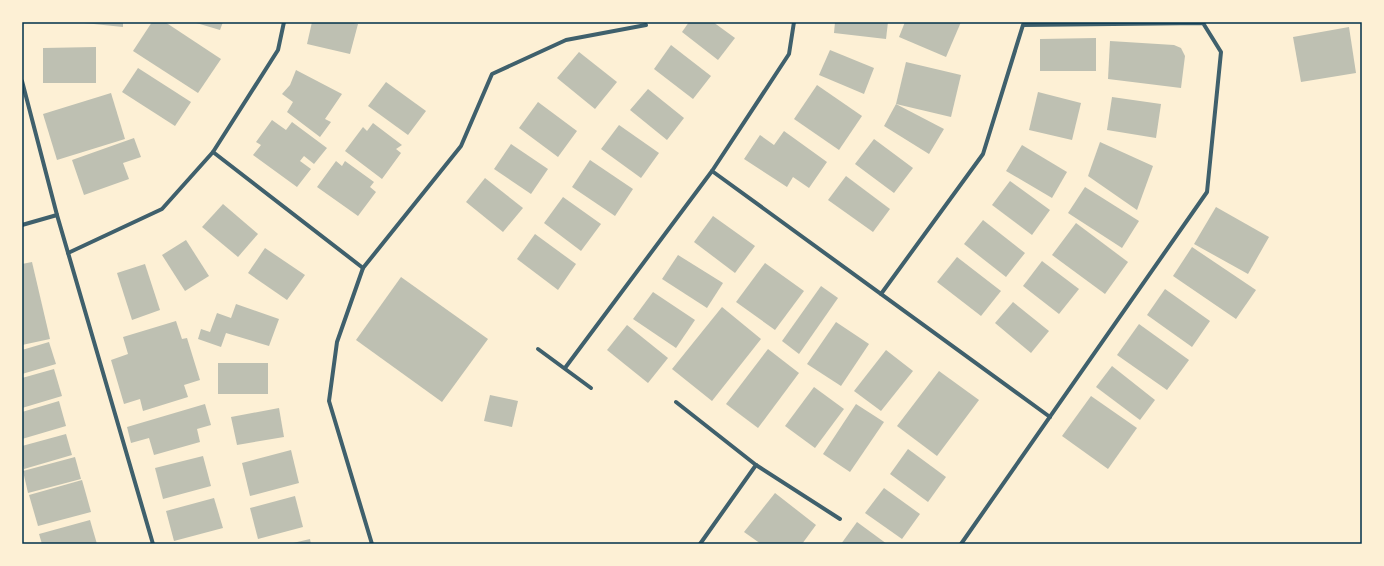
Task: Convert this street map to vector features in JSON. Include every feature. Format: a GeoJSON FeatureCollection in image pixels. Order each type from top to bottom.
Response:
{"type":"FeatureCollection","features":[{"type":"Feature","properties":{"kind":"street"},"geometry":{"type":"LineString","coordinates":[[68,252],[162,209],[213,152],[278,50],[284,22]]}},
{"type":"Feature","properties":{"kind":"street"},"geometry":{"type":"LineString","coordinates":[[565,368],[712,172],[789,54],[794,22]]}},
{"type":"Feature","properties":{"kind":"street"},"geometry":{"type":"LineString","coordinates":[[881,294],[983,154],[1023,25],[1203,23],[1220,52],[1207,192],[961,544]]}},
{"type":"Feature","properties":{"kind":"street"},"geometry":{"type":"LineString","coordinates":[[372,544],[329,401],[337,342],[363,268],[461,146],[492,74],[566,40],[646,25]]}},
{"type":"Feature","properties":{"kind":"street"},"geometry":{"type":"LineString","coordinates":[[22,81],[57,215],[153,544]]}},
{"type":"Feature","properties":{"kind":"street"},"geometry":{"type":"LineString","coordinates":[[213,152],[363,268]]}},
{"type":"Feature","properties":{"kind":"street"},"geometry":{"type":"LineString","coordinates":[[712,172],[1050,417]]}},
{"type":"Feature","properties":{"kind":"street"},"geometry":{"type":"LineString","coordinates":[[22,225],[57,215]]}},
{"type":"Feature","properties":{"kind":"street"},"geometry":{"type":"LineString","coordinates":[[538,349],[591,388]]}},
{"type":"Feature","properties":{"kind":"street"},"geometry":{"type":"LineString","coordinates":[[676,402],[756,465],[840,519]]}},
{"type":"Feature","properties":{"kind":"street"},"geometry":{"type":"LineString","coordinates":[[700,544],[756,465]]}},
{"type":"Feature","properties":{"kind":"building"},"geometry":{"type":"Polygon","coordinates":[[[123,22],[123,27],[84,23],[123,22]]]}},
{"type":"Feature","properties":{"kind":"building"},"geometry":{"type":"Polygon","coordinates":[[[152,22],[165,22],[221,59],[198,93],[133,51],[152,22]]]}},
{"type":"Feature","properties":{"kind":"building"},"geometry":{"type":"Polygon","coordinates":[[[193,22],[223,22],[220,30],[193,22]]]}},
{"type":"Feature","properties":{"kind":"building"},"geometry":{"type":"Polygon","coordinates":[[[312,22],[349,22],[358,24],[350,54],[307,44],[312,22]]]}},
{"type":"Feature","properties":{"kind":"building"},"geometry":{"type":"Polygon","coordinates":[[[689,22],[713,22],[735,38],[718,60],[682,32],[689,22]]]}},
{"type":"Feature","properties":{"kind":"building"},"geometry":{"type":"Polygon","coordinates":[[[835,22],[888,22],[886,39],[834,33],[835,22]]]}},
{"type":"Feature","properties":{"kind":"building"},"geometry":{"type":"Polygon","coordinates":[[[905,22],[961,22],[946,57],[899,37],[905,22]]]}},
{"type":"Feature","properties":{"kind":"building"},"geometry":{"type":"Polygon","coordinates":[[[1349,27],[1356,73],[1301,82],[1293,37],[1349,27]]]}},
{"type":"Feature","properties":{"kind":"building"},"geometry":{"type":"Polygon","coordinates":[[[1096,38],[1096,71],[1040,71],[1040,39],[1096,38]]]}},
{"type":"Feature","properties":{"kind":"building"},"geometry":{"type":"Polygon","coordinates":[[[1110,41],[1174,45],[1181,48],[1185,56],[1181,88],[1108,79],[1110,41]]]}},
{"type":"Feature","properties":{"kind":"building"},"geometry":{"type":"Polygon","coordinates":[[[671,45],[711,76],[693,99],[654,69],[671,45]]]}},
{"type":"Feature","properties":{"kind":"building"},"geometry":{"type":"Polygon","coordinates":[[[96,47],[96,83],[43,83],[43,48],[96,47]]]}},
{"type":"Feature","properties":{"kind":"building"},"geometry":{"type":"Polygon","coordinates":[[[830,50],[874,68],[864,94],[819,75],[830,50]]]}},
{"type":"Feature","properties":{"kind":"building"},"geometry":{"type":"Polygon","coordinates":[[[579,52],[617,82],[595,109],[557,78],[579,52]]]}},
{"type":"Feature","properties":{"kind":"building"},"geometry":{"type":"Polygon","coordinates":[[[906,62],[961,75],[951,117],[896,104],[906,62]]]}},
{"type":"Feature","properties":{"kind":"building"},"geometry":{"type":"Polygon","coordinates":[[[138,68],[191,102],[175,126],[122,92],[138,68]]]}},
{"type":"Feature","properties":{"kind":"building"},"geometry":{"type":"Polygon","coordinates":[[[296,70],[342,94],[325,119],[331,122],[320,137],[287,112],[293,102],[282,94],[290,85],[296,70]]]}},
{"type":"Feature","properties":{"kind":"building"},"geometry":{"type":"Polygon","coordinates":[[[386,82],[426,111],[408,135],[368,106],[386,82]]]}},
{"type":"Feature","properties":{"kind":"building"},"geometry":{"type":"Polygon","coordinates":[[[817,85],[862,116],[839,150],[794,119],[817,85]]]}},
{"type":"Feature","properties":{"kind":"building"},"geometry":{"type":"Polygon","coordinates":[[[648,89],[684,118],[667,140],[630,110],[648,89]]]}},
{"type":"Feature","properties":{"kind":"building"},"geometry":{"type":"Polygon","coordinates":[[[1038,92],[1081,103],[1072,140],[1029,130],[1038,92]]]}},
{"type":"Feature","properties":{"kind":"building"},"geometry":{"type":"Polygon","coordinates":[[[111,93],[125,139],[57,160],[43,114],[111,93]]]}},
{"type":"Feature","properties":{"kind":"building"},"geometry":{"type":"Polygon","coordinates":[[[1112,97],[1161,104],[1156,138],[1107,130],[1112,97]]]}},
{"type":"Feature","properties":{"kind":"building"},"geometry":{"type":"Polygon","coordinates":[[[538,102],[577,131],[558,157],[519,128],[538,102]]]}},
{"type":"Feature","properties":{"kind":"building"},"geometry":{"type":"Polygon","coordinates":[[[896,104],[944,129],[929,154],[884,126],[896,104]]]}},
{"type":"Feature","properties":{"kind":"building"},"geometry":{"type":"Polygon","coordinates":[[[272,120],[286,130],[292,122],[327,148],[314,164],[304,156],[300,161],[311,169],[297,187],[253,155],[261,145],[256,142],[272,120]]]}},
{"type":"Feature","properties":{"kind":"building"},"geometry":{"type":"Polygon","coordinates":[[[373,123],[402,145],[396,149],[401,153],[382,179],[345,151],[363,127],[367,131],[373,123]]]}},
{"type":"Feature","properties":{"kind":"building"},"geometry":{"type":"Polygon","coordinates":[[[619,125],[659,153],[641,178],[601,149],[619,125]]]}},
{"type":"Feature","properties":{"kind":"building"},"geometry":{"type":"Polygon","coordinates":[[[784,131],[827,162],[809,188],[793,177],[787,187],[744,159],[760,135],[774,145],[784,131]]]}},
{"type":"Feature","properties":{"kind":"building"},"geometry":{"type":"Polygon","coordinates":[[[134,138],[141,157],[123,163],[129,179],[84,195],[72,160],[134,138]]]}},
{"type":"Feature","properties":{"kind":"building"},"geometry":{"type":"Polygon","coordinates":[[[874,139],[913,168],[894,193],[855,164],[874,139]]]}},
{"type":"Feature","properties":{"kind":"building"},"geometry":{"type":"Polygon","coordinates":[[[1100,142],[1153,166],[1137,210],[1088,176],[1100,142]]]}},
{"type":"Feature","properties":{"kind":"building"},"geometry":{"type":"Polygon","coordinates":[[[511,144],[548,169],[531,194],[494,169],[511,144]]]}},
{"type":"Feature","properties":{"kind":"building"},"geometry":{"type":"Polygon","coordinates":[[[1022,145],[1067,172],[1052,198],[1006,171],[1022,145]]]}},
{"type":"Feature","properties":{"kind":"building"},"geometry":{"type":"Polygon","coordinates":[[[590,160],[633,189],[615,216],[572,187],[590,160]]]}},
{"type":"Feature","properties":{"kind":"building"},"geometry":{"type":"Polygon","coordinates":[[[336,161],[342,166],[345,161],[374,182],[370,187],[376,192],[358,216],[317,187],[336,161]]]}},
{"type":"Feature","properties":{"kind":"building"},"geometry":{"type":"Polygon","coordinates":[[[846,176],[890,209],[873,232],[828,200],[846,176]]]}},
{"type":"Feature","properties":{"kind":"building"},"geometry":{"type":"Polygon","coordinates":[[[485,178],[523,208],[503,232],[466,202],[485,178]]]}},
{"type":"Feature","properties":{"kind":"building"},"geometry":{"type":"Polygon","coordinates":[[[1010,181],[1050,210],[1032,235],[992,205],[1010,181]]]}},
{"type":"Feature","properties":{"kind":"building"},"geometry":{"type":"Polygon","coordinates":[[[1085,187],[1139,221],[1122,248],[1068,213],[1085,187]]]}},
{"type":"Feature","properties":{"kind":"building"},"geometry":{"type":"Polygon","coordinates":[[[563,197],[601,224],[581,251],[544,223],[563,197]]]}},
{"type":"Feature","properties":{"kind":"building"},"geometry":{"type":"Polygon","coordinates":[[[223,204],[258,234],[238,257],[202,227],[223,204]]]}},
{"type":"Feature","properties":{"kind":"building"},"geometry":{"type":"Polygon","coordinates":[[[1216,207],[1269,237],[1248,274],[1194,244],[1216,207]]]}},
{"type":"Feature","properties":{"kind":"building"},"geometry":{"type":"Polygon","coordinates":[[[713,216],[755,246],[735,273],[694,242],[713,216]]]}},
{"type":"Feature","properties":{"kind":"building"},"geometry":{"type":"Polygon","coordinates":[[[983,220],[1025,253],[1006,277],[964,244],[983,220]]]}},
{"type":"Feature","properties":{"kind":"building"},"geometry":{"type":"Polygon","coordinates":[[[1076,223],[1128,262],[1105,294],[1052,255],[1076,223]]]}},
{"type":"Feature","properties":{"kind":"building"},"geometry":{"type":"Polygon","coordinates":[[[535,234],[576,264],[558,290],[517,259],[535,234]]]}},
{"type":"Feature","properties":{"kind":"building"},"geometry":{"type":"Polygon","coordinates":[[[186,240],[209,276],[185,291],[162,255],[186,240]]]}},
{"type":"Feature","properties":{"kind":"building"},"geometry":{"type":"Polygon","coordinates":[[[1192,247],[1256,290],[1236,319],[1173,276],[1192,247]]]}},
{"type":"Feature","properties":{"kind":"building"},"geometry":{"type":"Polygon","coordinates":[[[265,248],[305,275],[287,300],[248,273],[265,248]]]}},
{"type":"Feature","properties":{"kind":"building"},"geometry":{"type":"Polygon","coordinates":[[[678,255],[723,283],[707,308],[662,279],[678,255]]]}},
{"type":"Feature","properties":{"kind":"building"},"geometry":{"type":"Polygon","coordinates":[[[957,257],[1001,291],[981,316],[937,282],[957,257]]]}},
{"type":"Feature","properties":{"kind":"building"},"geometry":{"type":"Polygon","coordinates":[[[1042,261],[1079,289],[1059,314],[1023,286],[1042,261]]]}},
{"type":"Feature","properties":{"kind":"building"},"geometry":{"type":"Polygon","coordinates":[[[32,262],[50,339],[22,345],[22,264],[32,262]]]}},
{"type":"Feature","properties":{"kind":"building"},"geometry":{"type":"Polygon","coordinates":[[[765,263],[804,291],[775,330],[736,302],[765,263]]]}},
{"type":"Feature","properties":{"kind":"building"},"geometry":{"type":"Polygon","coordinates":[[[145,264],[160,310],[132,320],[117,273],[145,264]]]}},
{"type":"Feature","properties":{"kind":"building"},"geometry":{"type":"Polygon","coordinates":[[[401,277],[488,339],[442,402],[356,340],[401,277]]]}},
{"type":"Feature","properties":{"kind":"building"},"geometry":{"type":"Polygon","coordinates":[[[821,286],[838,298],[799,354],[782,341],[821,286]]]}},
{"type":"Feature","properties":{"kind":"building"},"geometry":{"type":"Polygon","coordinates":[[[1165,289],[1210,321],[1192,347],[1147,315],[1165,289]]]}},
{"type":"Feature","properties":{"kind":"building"},"geometry":{"type":"Polygon","coordinates":[[[653,292],[695,320],[676,348],[633,319],[653,292]]]}},
{"type":"Feature","properties":{"kind":"building"},"geometry":{"type":"Polygon","coordinates":[[[1013,302],[1049,331],[1031,353],[995,323],[1013,302]]]}},
{"type":"Feature","properties":{"kind":"building"},"geometry":{"type":"Polygon","coordinates":[[[236,304],[279,319],[269,346],[226,333],[221,347],[198,339],[201,329],[210,332],[217,313],[231,318],[236,304]]]}},
{"type":"Feature","properties":{"kind":"building"},"geometry":{"type":"Polygon","coordinates":[[[722,307],[761,339],[712,401],[672,369],[722,307]]]}},
{"type":"Feature","properties":{"kind":"building"},"geometry":{"type":"Polygon","coordinates":[[[176,321],[182,339],[187,338],[200,380],[184,385],[188,397],[143,411],[140,399],[124,404],[111,360],[128,354],[123,337],[176,321]]]}},
{"type":"Feature","properties":{"kind":"building"},"geometry":{"type":"Polygon","coordinates":[[[836,322],[869,344],[841,386],[807,364],[836,322]]]}},
{"type":"Feature","properties":{"kind":"building"},"geometry":{"type":"Polygon","coordinates":[[[1139,324],[1189,360],[1167,390],[1117,355],[1139,324]]]}},
{"type":"Feature","properties":{"kind":"building"},"geometry":{"type":"Polygon","coordinates":[[[627,325],[668,358],[648,383],[607,350],[627,325]]]}},
{"type":"Feature","properties":{"kind":"building"},"geometry":{"type":"Polygon","coordinates":[[[49,342],[56,364],[22,374],[22,350],[49,342]]]}},
{"type":"Feature","properties":{"kind":"building"},"geometry":{"type":"Polygon","coordinates":[[[768,349],[799,373],[758,428],[726,404],[768,349]]]}},
{"type":"Feature","properties":{"kind":"building"},"geometry":{"type":"Polygon","coordinates":[[[886,350],[913,371],[881,411],[854,391],[886,350]]]}},
{"type":"Feature","properties":{"kind":"building"},"geometry":{"type":"Polygon","coordinates":[[[218,363],[268,363],[268,394],[218,394],[218,363]]]}},
{"type":"Feature","properties":{"kind":"building"},"geometry":{"type":"Polygon","coordinates":[[[1112,366],[1155,400],[1140,420],[1096,387],[1112,366]]]}},
{"type":"Feature","properties":{"kind":"building"},"geometry":{"type":"Polygon","coordinates":[[[54,369],[62,396],[22,408],[22,378],[54,369]]]}},
{"type":"Feature","properties":{"kind":"building"},"geometry":{"type":"Polygon","coordinates":[[[939,371],[979,400],[937,456],[897,426],[939,371]]]}},
{"type":"Feature","properties":{"kind":"building"},"geometry":{"type":"Polygon","coordinates":[[[814,387],[844,409],[815,448],[785,426],[814,387]]]}},
{"type":"Feature","properties":{"kind":"building"},"geometry":{"type":"Polygon","coordinates":[[[490,395],[518,401],[512,427],[484,421],[490,395]]]}},
{"type":"Feature","properties":{"kind":"building"},"geometry":{"type":"Polygon","coordinates":[[[1091,396],[1137,428],[1108,469],[1062,436],[1091,396]]]}},
{"type":"Feature","properties":{"kind":"building"},"geometry":{"type":"Polygon","coordinates":[[[59,401],[66,426],[22,439],[22,412],[59,401]]]}},
{"type":"Feature","properties":{"kind":"building"},"geometry":{"type":"Polygon","coordinates":[[[205,404],[211,425],[197,429],[200,442],[154,455],[149,438],[131,443],[127,427],[205,404]]]}},
{"type":"Feature","properties":{"kind":"building"},"geometry":{"type":"Polygon","coordinates":[[[856,404],[884,422],[850,472],[823,454],[856,404]]]}},
{"type":"Feature","properties":{"kind":"building"},"geometry":{"type":"Polygon","coordinates":[[[279,408],[284,437],[237,445],[231,417],[279,408]]]}},
{"type":"Feature","properties":{"kind":"building"},"geometry":{"type":"Polygon","coordinates":[[[66,434],[72,455],[24,469],[22,462],[22,446],[66,434]]]}},
{"type":"Feature","properties":{"kind":"building"},"geometry":{"type":"Polygon","coordinates":[[[908,449],[946,477],[928,502],[890,474],[908,449]]]}},
{"type":"Feature","properties":{"kind":"building"},"geometry":{"type":"Polygon","coordinates":[[[291,450],[299,483],[250,496],[242,463],[291,450]]]}},
{"type":"Feature","properties":{"kind":"building"},"geometry":{"type":"Polygon","coordinates":[[[203,456],[211,486],[163,499],[155,468],[203,456]]]}},
{"type":"Feature","properties":{"kind":"building"},"geometry":{"type":"Polygon","coordinates":[[[75,457],[81,479],[28,493],[23,471],[75,457]]]}},
{"type":"Feature","properties":{"kind":"building"},"geometry":{"type":"Polygon","coordinates":[[[82,480],[91,512],[38,526],[29,495],[82,480]]]}},
{"type":"Feature","properties":{"kind":"building"},"geometry":{"type":"Polygon","coordinates":[[[884,488],[920,514],[902,539],[865,513],[884,488]]]}},
{"type":"Feature","properties":{"kind":"building"},"geometry":{"type":"Polygon","coordinates":[[[775,493],[816,525],[802,544],[761,544],[744,532],[775,493]]]}},
{"type":"Feature","properties":{"kind":"building"},"geometry":{"type":"Polygon","coordinates":[[[295,496],[303,527],[258,539],[250,508],[295,496]]]}},
{"type":"Feature","properties":{"kind":"building"},"geometry":{"type":"Polygon","coordinates":[[[214,498],[223,528],[174,541],[166,511],[214,498]]]}},
{"type":"Feature","properties":{"kind":"building"},"geometry":{"type":"Polygon","coordinates":[[[90,520],[97,544],[42,544],[39,534],[90,520]]]}},
{"type":"Feature","properties":{"kind":"building"},"geometry":{"type":"Polygon","coordinates":[[[857,522],[887,544],[841,544],[857,522]]]}},
{"type":"Feature","properties":{"kind":"building"},"geometry":{"type":"Polygon","coordinates":[[[310,539],[311,544],[293,544],[293,543],[310,539]]]}}]}
